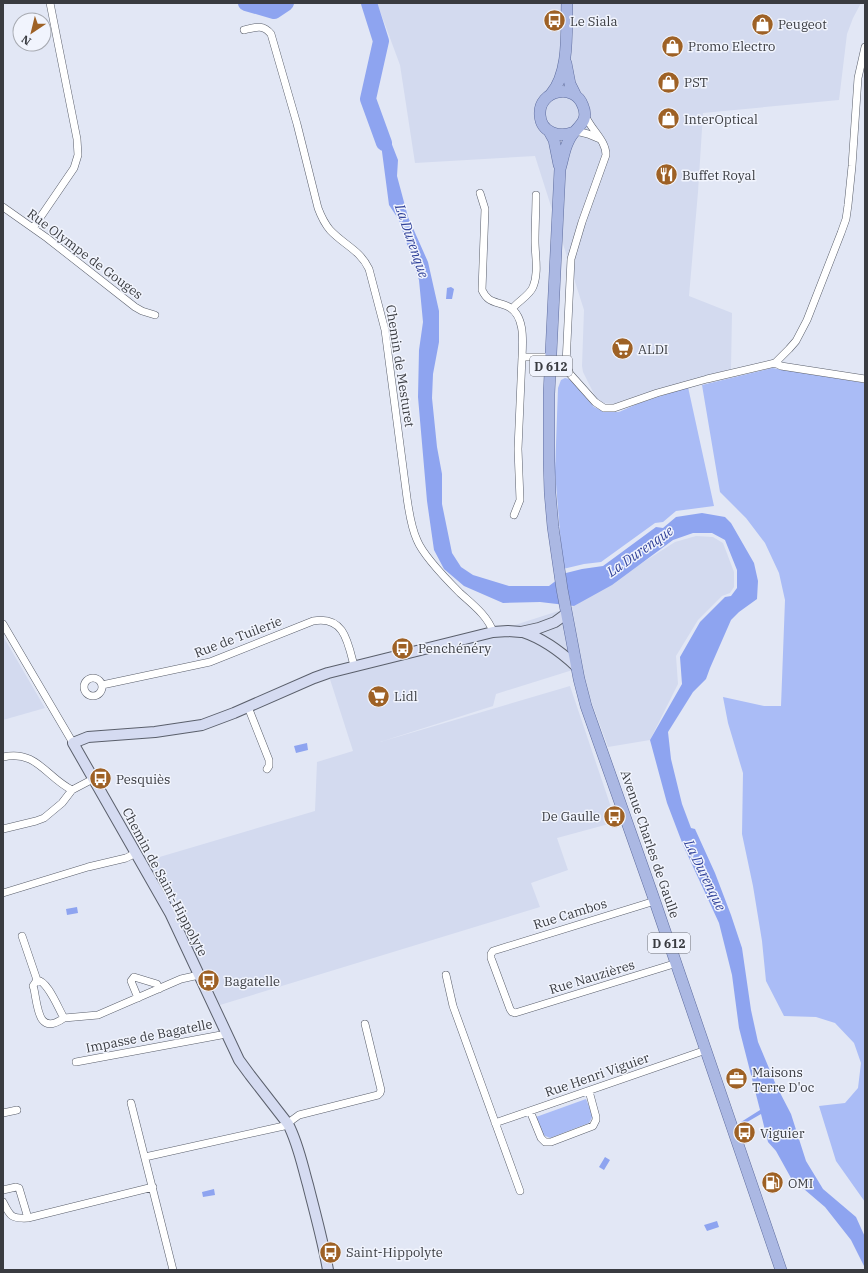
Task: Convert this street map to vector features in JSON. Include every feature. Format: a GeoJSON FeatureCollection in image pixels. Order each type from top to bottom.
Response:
{"type":"FeatureCollection","features":[{"type":"Feature","properties":{"kind":"main road"},"geometry":{"type":"LineString","coordinates":[[567,3],[565,55],[569,81],[575,94],[583,105],[585,114],[582,125],[575,132],[561,136],[549,131],[542,122],[540,116],[540,109],[545,98],[551,94],[563,91],[575,94]]}},
{"type":"Feature","properties":{"kind":"main road"},"geometry":{"type":"LineString","coordinates":[[551,94],[558,83],[565,55]]}},
{"type":"Feature","properties":{"kind":"main road","name":"D 612"},"geometry":{"type":"LineString","coordinates":[[549,131],[554,140],[560,169],[549,394],[549,461],[551,507],[557,563],[565,610]]}},
{"type":"Feature","properties":{"kind":"main road","name":"D 612"},"geometry":{"type":"LineString","coordinates":[[560,169],[569,140],[575,132]]}},
{"type":"Feature","properties":{"kind":"main road","name":"Avenue Charles de Gaulle"},"geometry":{"type":"LineString","coordinates":[[565,610],[576,666],[586,706],[655,901],[781,1270]]}},
{"type":"Feature","properties":{"kind":"street"},"geometry":{"type":"LineString","coordinates":[[33,228],[74,168],[78,155],[77,139],[50,3]]}},
{"type":"Feature","properties":{"kind":"street","name":"Chemin de Mesturet"},"geometry":{"type":"LineString","coordinates":[[244,30],[261,27],[272,34],[319,212],[330,230],[366,261],[369,269],[384,330],[410,515],[417,539],[422,549],[441,572],[486,618],[494,632]]}},
{"type":"Feature","properties":{"kind":"street"},"geometry":{"type":"LineString","coordinates":[[585,114],[592,128],[604,144],[606,155],[578,231],[571,259],[566,364],[570,374],[591,399],[600,406],[609,409],[619,407],[657,393],[707,379],[775,363],[793,345],[802,331],[843,227],[848,205],[858,78],[865,47]]}},
{"type":"Feature","properties":{"kind":"street"},"geometry":{"type":"LineString","coordinates":[[575,132],[588,134],[600,140]]}},
{"type":"Feature","properties":{"kind":"street"},"geometry":{"type":"LineString","coordinates":[[480,193],[485,209],[482,290],[486,298],[512,309],[522,328],[523,338],[518,449],[520,500],[514,515]]}},
{"type":"Feature","properties":{"kind":"street"},"geometry":{"type":"LineString","coordinates":[[512,309],[531,290],[535,281],[536,195]]}},
{"type":"Feature","properties":{"kind":"street","name":"Rue Olympe de Gouges"},"geometry":{"type":"LineString","coordinates":[[3,207],[33,228],[135,307],[155,315]]}},
{"type":"Feature","properties":{"kind":"street"},"geometry":{"type":"LineString","coordinates":[[522,357],[551,357]]}},
{"type":"Feature","properties":{"kind":"street"},"geometry":{"type":"LineString","coordinates":[[775,363],[781,366],[865,379]]}},
{"type":"Feature","properties":{"kind":"street"},"geometry":{"type":"LineString","coordinates":[[521,632],[547,625],[565,610]]}},
{"type":"Feature","properties":{"kind":"street","name":"Rue de Tuilerie"},"geometry":{"type":"LineString","coordinates":[[102,685],[210,662],[312,621],[318,620],[330,621],[343,632],[351,651],[354,666]]}},
{"type":"Feature","properties":{"kind":"street","name":"Chemin de Saint-Hippolyte"},"geometry":{"type":"LineString","coordinates":[[3,624],[170,913],[226,1032],[245,1068],[288,1124],[298,1147],[318,1223],[328,1270]]}},
{"type":"Feature","properties":{"kind":"street"},"geometry":{"type":"LineString","coordinates":[[72,743],[88,737],[155,732],[202,725],[215,721],[314,678],[354,666],[494,632],[521,632],[532,636],[560,651],[576,666]]}},
{"type":"Feature","properties":{"kind":"street"},"geometry":{"type":"LineString","coordinates":[[248,707],[268,760],[269,766],[267,769]]}},
{"type":"Feature","properties":{"kind":"street"},"geometry":{"type":"LineString","coordinates":[[3,758],[16,755],[31,759],[64,786],[72,790]]}},
{"type":"Feature","properties":{"kind":"street"},"geometry":{"type":"LineString","coordinates":[[3,828],[44,818],[62,803],[72,790],[93,779]]}},
{"type":"Feature","properties":{"kind":"street"},"geometry":{"type":"LineString","coordinates":[[3,893],[126,858],[136,853]]}},
{"type":"Feature","properties":{"kind":"street","name":"Rue Cambos"},"geometry":{"type":"LineString","coordinates":[[515,1013],[510,1009],[491,958],[493,951],[655,901]]}},
{"type":"Feature","properties":{"kind":"street"},"geometry":{"type":"LineString","coordinates":[[22,936],[37,980]]}},
{"type":"Feature","properties":{"kind":"street","name":"Rue Nauzières"},"geometry":{"type":"LineString","coordinates":[[515,1013],[676,963]]}},
{"type":"Feature","properties":{"kind":"street"},"geometry":{"type":"LineString","coordinates":[[37,980],[33,986],[41,1019],[44,1023],[48,1024],[58,1022],[64,1018],[98,1016],[181,980],[199,975]]}},
{"type":"Feature","properties":{"kind":"street"},"geometry":{"type":"LineString","coordinates":[[446,975],[453,1006],[520,1191]]}},
{"type":"Feature","properties":{"kind":"street"},"geometry":{"type":"LineString","coordinates":[[138,998],[131,984],[134,977],[157,984],[159,989]]}},
{"type":"Feature","properties":{"kind":"street"},"geometry":{"type":"LineString","coordinates":[[37,980],[41,980],[46,986],[64,1018]]}},
{"type":"Feature","properties":{"kind":"street"},"geometry":{"type":"LineString","coordinates":[[145,1157],[284,1126],[299,1115],[378,1095],[381,1090],[364,1024]]}},
{"type":"Feature","properties":{"kind":"street","name":"Impasse de Bagatelle"},"geometry":{"type":"LineString","coordinates":[[76,1062],[221,1035],[226,1032]]}},
{"type":"Feature","properties":{"kind":"street","name":"Rue Henri Viguier"},"geometry":{"type":"LineString","coordinates":[[495,1123],[706,1050]]}},
{"type":"Feature","properties":{"kind":"street"},"geometry":{"type":"LineString","coordinates":[[530,1111],[541,1138],[545,1142],[551,1142],[593,1126],[596,1117],[589,1091]]}},
{"type":"Feature","properties":{"kind":"street"},"geometry":{"type":"LineString","coordinates":[[132,1103],[173,1270]]}},
{"type":"Feature","properties":{"kind":"street"},"geometry":{"type":"LineString","coordinates":[[3,1112],[17,1110]]}},
{"type":"Feature","properties":{"kind":"street"},"geometry":{"type":"LineString","coordinates":[[3,1190],[16,1187],[19,1188],[28,1218]]}},
{"type":"Feature","properties":{"kind":"street"},"geometry":{"type":"LineString","coordinates":[[3,1202],[12,1217],[28,1218],[153,1187]]}},
{"type":"Feature","properties":{"kind":"shaded area"},"geometry":{"type":"Polygon","coordinates":[[[377,3],[861,3],[847,34],[839,100],[703,113],[689,296],[732,313],[731,369],[645,393],[613,404],[604,403],[597,400],[583,372],[582,366],[584,310],[535,156],[415,163],[400,65],[377,3]]]}},
{"type":"Feature","properties":{"kind":"shaded area"},"geometry":{"type":"Polygon","coordinates":[[[772,368],[865,383],[865,1202],[836,1161],[819,1106],[845,1103],[858,1088],[861,1063],[854,1043],[835,1023],[816,1017],[784,1016],[766,981],[762,941],[753,886],[742,834],[743,773],[728,723],[723,697],[764,706],[781,706],[785,600],[779,573],[765,543],[746,518],[720,492],[702,385],[772,368]]]}},
{"type":"Feature","properties":{"kind":"shaded area"},"geometry":{"type":"Polygon","coordinates":[[[565,378],[569,379],[575,385],[594,407],[605,412],[619,412],[637,404],[688,387],[714,506],[676,511],[663,522],[655,523],[601,562],[563,569],[555,472],[558,388],[561,380],[565,378]]]}},
{"type":"Feature","properties":{"kind":"shaded area"},"geometry":{"type":"Polygon","coordinates":[[[696,536],[713,537],[723,543],[734,572],[734,587],[730,593],[722,596],[698,620],[676,656],[678,684],[650,740],[608,747],[579,668],[496,694],[493,706],[380,742],[570,686],[616,822],[557,838],[568,870],[531,883],[540,907],[220,1005],[146,861],[315,811],[317,762],[353,751],[328,673],[493,632],[574,606],[675,542],[696,536]]]}},
{"type":"Feature","properties":{"kind":"shaded area"},"geometry":{"type":"Polygon","coordinates":[[[3,636],[45,708],[3,720],[3,636]]]}},
{"type":"Feature","properties":{"kind":"shaded area"},"geometry":{"type":"Polygon","coordinates":[[[586,1099],[593,1116],[589,1123],[550,1138],[543,1135],[536,1117],[586,1099]]]}},
{"type":"Feature","properties":{"kind":"water"},"geometry":{"type":"Polygon","coordinates":[[[373,119],[391,142],[398,160],[397,176],[408,217],[428,262],[439,311],[439,342],[433,374],[432,398],[437,447],[442,474],[442,504],[452,553],[461,567],[473,575],[509,586],[549,586],[566,573],[603,566],[656,527],[663,528],[676,517],[702,513],[725,517],[731,523],[754,563],[758,581],[757,599],[731,620],[706,679],[693,692],[668,732],[671,759],[682,804],[691,828],[695,829],[715,873],[742,948],[751,1010],[758,1042],[776,1085],[791,1114],[806,1161],[823,1189],[856,1217],[865,1237],[865,1268],[851,1240],[825,1207],[791,1178],[776,1151],[768,1142],[761,1114],[742,1125],[741,1122],[760,1110],[739,1028],[732,975],[719,923],[683,845],[667,803],[650,740],[682,684],[680,657],[700,622],[725,597],[731,596],[737,588],[737,570],[725,540],[712,533],[693,533],[673,540],[612,585],[574,606],[540,602],[503,603],[464,586],[444,569],[434,550],[427,501],[418,397],[419,350],[423,322],[419,280],[399,220],[389,205],[381,144],[373,119]]]}},
{"type":"Feature","properties":{"kind":"water"},"geometry":{"type":"Polygon","coordinates":[[[451,287],[454,289],[452,299],[446,299],[447,288],[451,287]]]}},
{"type":"Feature","properties":{"kind":"water"},"geometry":{"type":"Polygon","coordinates":[[[307,743],[308,750],[296,753],[294,746],[307,743]]]}},
{"type":"Feature","properties":{"kind":"water"},"geometry":{"type":"Polygon","coordinates":[[[77,907],[78,913],[67,915],[66,909],[77,907]]]}},
{"type":"Feature","properties":{"kind":"water"},"geometry":{"type":"Polygon","coordinates":[[[605,1157],[610,1160],[604,1170],[599,1167],[605,1157]]]}},
{"type":"Feature","properties":{"kind":"water"},"geometry":{"type":"Polygon","coordinates":[[[214,1189],[215,1195],[203,1197],[202,1192],[214,1189]]]}},
{"type":"Feature","properties":{"kind":"water"},"geometry":{"type":"Polygon","coordinates":[[[717,1221],[719,1227],[707,1231],[704,1225],[717,1221]]]}},
{"type":"Feature","properties":{"kind":"waterway","name":"La Durenque"},"geometry":{"type":"LineString","coordinates":[[246,3],[274,11],[286,3]]}},
{"type":"Feature","properties":{"kind":"waterway","name":"La Durenque"},"geometry":{"type":"LineString","coordinates":[[369,3],[381,41],[368,99],[384,143]]}},
{"type":"Feature","properties":{"kind":"place","name":"Le Siala"},"geometry":{"type":"Point","coordinates":[554,21]}},
{"type":"Feature","properties":{"kind":"place","name":"Peugeot"},"geometry":{"type":"Point","coordinates":[762,24]}},
{"type":"Feature","properties":{"kind":"place","name":"Promo Electro"},"geometry":{"type":"Point","coordinates":[673,46]}},
{"type":"Feature","properties":{"kind":"place","name":"PST"},"geometry":{"type":"Point","coordinates":[668,82]}},
{"type":"Feature","properties":{"kind":"place","name":"InterOptical"},"geometry":{"type":"Point","coordinates":[669,119]}},
{"type":"Feature","properties":{"kind":"place","name":"Buffet Royal"},"geometry":{"type":"Point","coordinates":[667,175]}},
{"type":"Feature","properties":{"kind":"place","name":"ALDI"},"geometry":{"type":"Point","coordinates":[622,349]}},
{"type":"Feature","properties":{"kind":"place","name":"Penchénéry"},"geometry":{"type":"Point","coordinates":[403,648]}},
{"type":"Feature","properties":{"kind":"place","name":"Lidl"},"geometry":{"type":"Point","coordinates":[378,696]}},
{"type":"Feature","properties":{"kind":"place","name":"Pesquiès"},"geometry":{"type":"Point","coordinates":[101,779]}},
{"type":"Feature","properties":{"kind":"place","name":"De Gaulle"},"geometry":{"type":"Point","coordinates":[615,816]}},
{"type":"Feature","properties":{"kind":"place","name":"Bagatelle"},"geometry":{"type":"Point","coordinates":[208,981]}},
{"type":"Feature","properties":{"kind":"place","name":"Maisons Terre D'oc"},"geometry":{"type":"Point","coordinates":[737,1079]}},
{"type":"Feature","properties":{"kind":"place","name":"Viguier"},"geometry":{"type":"Point","coordinates":[744,1133]}},
{"type":"Feature","properties":{"kind":"place","name":"OMI"},"geometry":{"type":"Point","coordinates":[772,1183]}},
{"type":"Feature","properties":{"kind":"place","name":"Saint-Hippolyte"},"geometry":{"type":"Point","coordinates":[331,1252]}}]}
